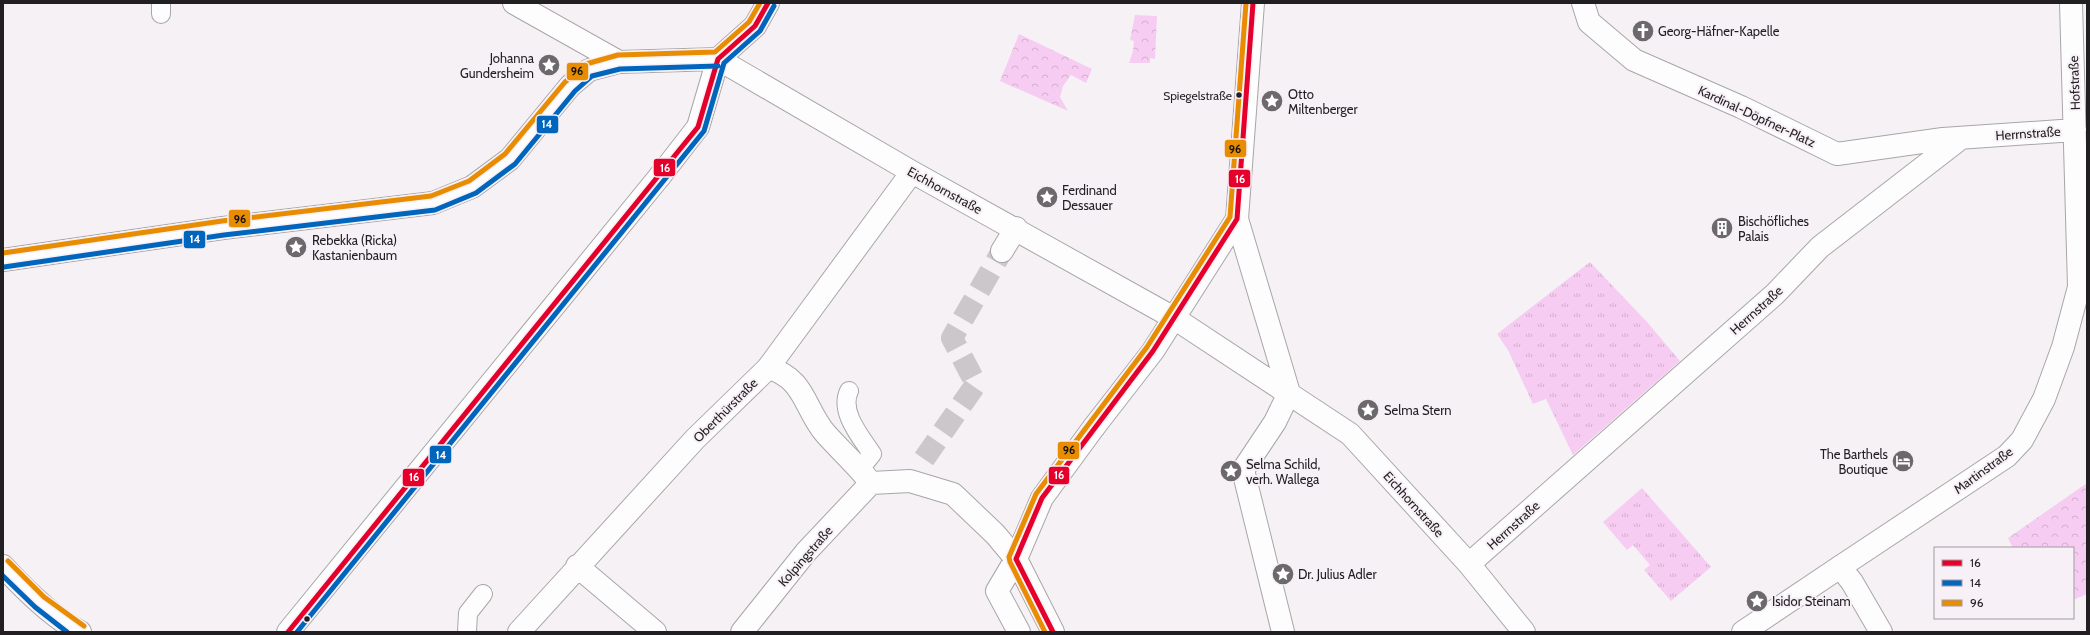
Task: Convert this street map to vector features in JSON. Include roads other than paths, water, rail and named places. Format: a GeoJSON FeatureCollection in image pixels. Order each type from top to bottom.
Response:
{"type":"FeatureCollection","features":[{"type":"Feature","properties":{"kind":"street"},"geometry":{"type":"LineString","coordinates":[[514,3],[619,62]]}},
{"type":"Feature","properties":{"kind":"street"},"geometry":{"type":"LineString","coordinates":[[288,632],[660,176],[698,127],[718,59],[755,26],[768,3]]}},
{"type":"Feature","properties":{"kind":"street"},"geometry":{"type":"LineString","coordinates":[[1253,3],[1238,186],[1237,219],[1289,393],[1275,422],[1243,470],[1283,632]]}},
{"type":"Feature","properties":{"kind":"street","name":"Kardinal-Döpfner-Platz"},"geometry":{"type":"LineString","coordinates":[[1582,3],[1589,22],[1634,60],[1741,107],[1837,154],[1961,138]]}},
{"type":"Feature","properties":{"kind":"street","name":"Hofstraße"},"geometry":{"type":"LineString","coordinates":[[2071,3],[2075,130],[2081,193]]}},
{"type":"Feature","properties":{"kind":"street"},"geometry":{"type":"LineString","coordinates":[[3,260],[223,228],[433,203],[472,188],[510,158],[570,86],[589,70],[619,62],[718,59]]}},
{"type":"Feature","properties":{"kind":"street","name":"Eichhornstraße"},"geometry":{"type":"LineString","coordinates":[[718,59],[912,172],[1016,228],[1174,318],[1350,434],[1469,564],[1524,632]]}},
{"type":"Feature","properties":{"kind":"street","name":"Herrnstraße"},"geometry":{"type":"LineString","coordinates":[[1469,564],[1775,294],[1820,247],[1961,138],[2075,130]]}},
{"type":"Feature","properties":{"kind":"street","name":"Oberthürstraße"},"geometry":{"type":"LineString","coordinates":[[519,632],[577,566],[695,439],[768,368],[912,172]]}},
{"type":"Feature","properties":{"kind":"street","name":"Martinstraße"},"geometry":{"type":"LineString","coordinates":[[1743,632],[2007,456],[2022,440],[2044,399],[2065,340],[2079,287],[2081,193]]}},
{"type":"Feature","properties":{"kind":"street"},"geometry":{"type":"LineString","coordinates":[[1019,632],[998,591],[1016,559],[1042,498],[1094,427],[1153,351],[1237,219]]}},
{"type":"Feature","properties":{"kind":"street"},"geometry":{"type":"LineString","coordinates":[[1002,252],[1016,228]]}},
{"type":"Feature","properties":{"kind":"street"},"geometry":{"type":"LineString","coordinates":[[768,368],[778,371],[795,384],[824,432],[866,476],[910,481],[953,494],[995,534],[1016,559],[1053,632]]}},
{"type":"Feature","properties":{"kind":"street","name":"Kolpingstraße"},"geometry":{"type":"LineString","coordinates":[[742,632],[866,476]]}},
{"type":"Feature","properties":{"kind":"street"},"geometry":{"type":"LineString","coordinates":[[3,566],[29,592],[72,630]]}},
{"type":"Feature","properties":{"kind":"street"},"geometry":{"type":"LineString","coordinates":[[577,566],[655,632]]}},
{"type":"Feature","properties":{"kind":"street"},"geometry":{"type":"LineString","coordinates":[[1840,567],[1852,582],[1881,632]]}},
{"type":"Feature","properties":{"kind":"lane"},"geometry":{"type":"LineString","coordinates":[[849,391],[845,399],[848,413],[872,454],[866,476]]}},
{"type":"Feature","properties":{"kind":"lane"},"geometry":{"type":"LineString","coordinates":[[467,632],[468,613],[483,594]]}},
{"type":"Feature","properties":{"kind":"tunnel"},"geometry":{"type":"LineString","coordinates":[[924,459],[976,384],[952,338],[1002,251]]}},
{"type":"Feature","properties":{"kind":"place","name":"Georg-Häfner-Kapelle"},"geometry":{"type":"Point","coordinates":[1643,31]}},
{"type":"Feature","properties":{"kind":"place","name":"Johanna Gundersheim"},"geometry":{"type":"Point","coordinates":[549,65]}},
{"type":"Feature","properties":{"kind":"place","name":"Spiegelstraße"},"geometry":{"type":"Point","coordinates":[1239,95]}},
{"type":"Feature","properties":{"kind":"place","name":"Otto Miltenberger"},"geometry":{"type":"Point","coordinates":[1272,101]}},
{"type":"Feature","properties":{"kind":"place","name":"Ferdinand Dessauer"},"geometry":{"type":"Point","coordinates":[1047,197]}},
{"type":"Feature","properties":{"kind":"place","name":"Bischöfliches Palais"},"geometry":{"type":"Point","coordinates":[1722,228]}},
{"type":"Feature","properties":{"kind":"place","name":"Rebekka (Ricka) Kastanienbaum"},"geometry":{"type":"Point","coordinates":[296,247]}},
{"type":"Feature","properties":{"kind":"place","name":"Selma Stern"},"geometry":{"type":"Point","coordinates":[1368,410]}},
{"type":"Feature","properties":{"kind":"place","name":"The Barthels Boutique"},"geometry":{"type":"Point","coordinates":[1903,461]}},
{"type":"Feature","properties":{"kind":"place","name":"Selma Schild, verh. Wallega"},"geometry":{"type":"Point","coordinates":[1231,471]}},
{"type":"Feature","properties":{"kind":"place","name":"Dr. Julius Adler"},"geometry":{"type":"Point","coordinates":[1283,574]}},
{"type":"Feature","properties":{"kind":"place","name":"Isidor Steinam"},"geometry":{"type":"Point","coordinates":[1757,601]}}]}
